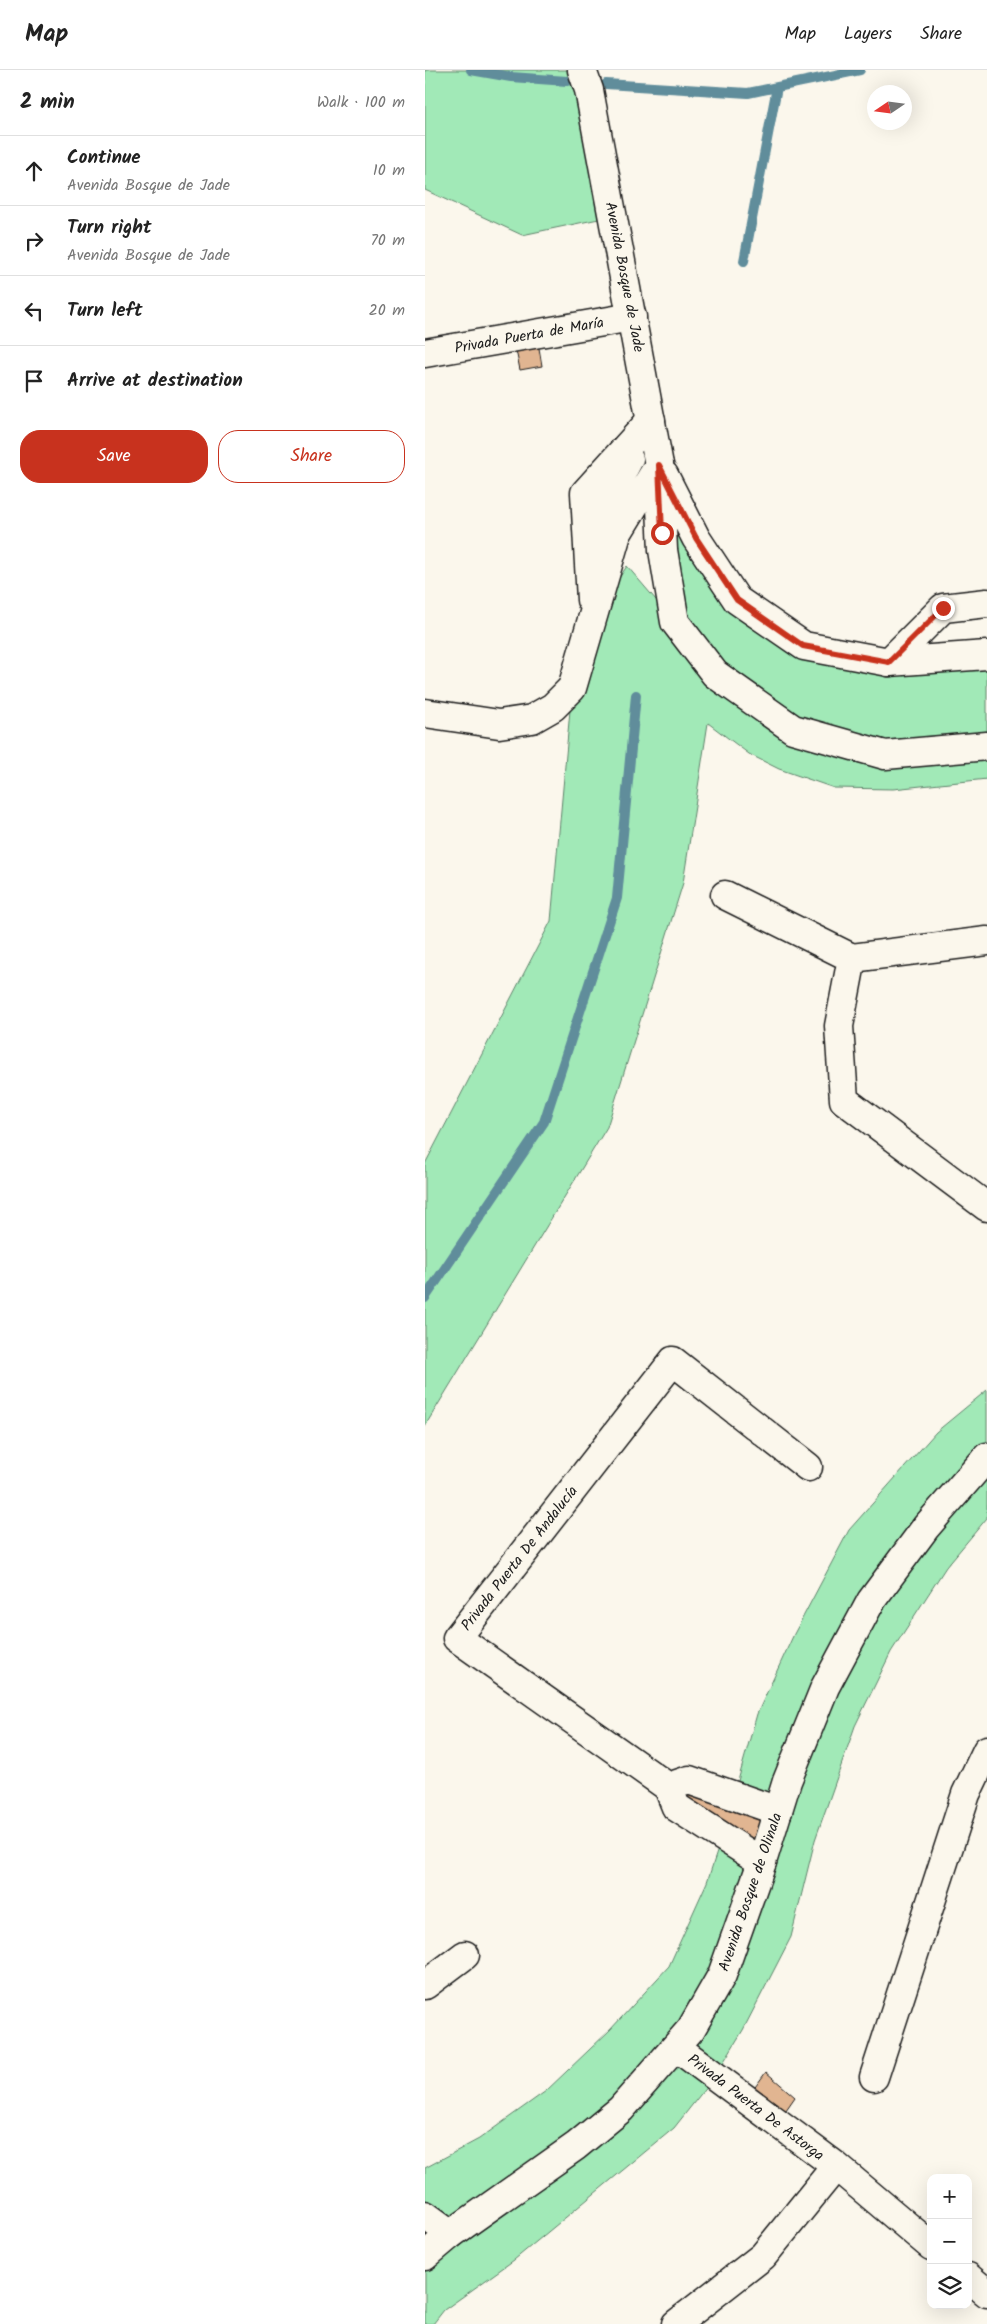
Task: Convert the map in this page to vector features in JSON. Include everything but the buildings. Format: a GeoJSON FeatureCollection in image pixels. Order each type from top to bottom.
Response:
{"type":"FeatureCollection","features":[{"type":"Feature","properties":{"kind":"street","name":"Avenida Bosque de Jade"},"geometry":{"type":"LineString","coordinates":[[587,77],[659,465],[663,550],[675,622],[715,674],[793,729],[885,755],[987,746]]}},
{"type":"Feature","properties":{"kind":"street","name":"Privada Puerta de María"},"geometry":{"type":"LineString","coordinates":[[425,354],[632,317]]}},
{"type":"Feature","properties":{"kind":"street"},"geometry":{"type":"LineString","coordinates":[[592,619],[585,493],[651,420]]}},
{"type":"Feature","properties":{"kind":"street","name":"Avenida Bosque de Jade"},"geometry":{"type":"LineString","coordinates":[[659,465],[696,538],[737,600],[803,646],[889,662],[987,655]]}},
{"type":"Feature","properties":{"kind":"street"},"geometry":{"type":"LineString","coordinates":[[425,713],[499,724],[532,718],[553,707],[572,688],[617,534],[659,465]]}},
{"type":"Feature","properties":{"kind":"street"},"geometry":{"type":"LineString","coordinates":[[889,662],[943,608],[987,603]]}},
{"type":"Feature","properties":{"kind":"street"},"geometry":{"type":"LineString","coordinates":[[725,895],[852,958],[987,941]]}},
{"type":"Feature","properties":{"kind":"street"},"geometry":{"type":"LineString","coordinates":[[852,958],[839,1026],[844,1100],[987,1207]]}},
{"type":"Feature","properties":{"kind":"street","name":"Privada Puerta De Andalucía"},"geometry":{"type":"LineString","coordinates":[[669,1787],[457,1638],[673,1361],[808,1467]]}},
{"type":"Feature","properties":{"kind":"street","name":"Avenida Bosque de Olinala"},"geometry":{"type":"LineString","coordinates":[[425,2256],[451,2234],[576,2146],[621,2109],[691,2029],[721,1975],[762,1862],[787,1781],[825,1687],[871,1601],[926,1527],[987,1457]]}},
{"type":"Feature","properties":{"kind":"street"},"geometry":{"type":"LineString","coordinates":[[875,2077],[966,1794],[987,1750]]}},
{"type":"Feature","properties":{"kind":"street"},"geometry":{"type":"LineString","coordinates":[[762,1862],[676,1807],[669,1787],[689,1780],[778,1811]]}},
{"type":"Feature","properties":{"kind":"street"},"geometry":{"type":"LineString","coordinates":[[425,1985],[465,1956]]}},
{"type":"Feature","properties":{"kind":"street","name":"Privada Puerta De Astorga"},"geometry":{"type":"LineString","coordinates":[[676,2047],[836,2166],[927,2243]]}},
{"type":"Feature","properties":{"kind":"street","name":"Privada Puerta De Astorga"},"geometry":{"type":"LineString","coordinates":[[676,2324],[763,2256],[836,2166]]}},
{"type":"Feature","properties":{"kind":"street"},"geometry":{"type":"LineString","coordinates":[[425,2215],[451,2234]]}},
{"type":"Feature","properties":{"kind":"street"},"geometry":{"type":"LineString","coordinates":[[972,2280],[987,2293]]}},
{"type":"Feature","properties":{"kind":"green space"},"geometry":{"type":"Polygon","coordinates":[[[425,70],[591,70],[613,216],[522,235],[425,190],[425,70]]]}},
{"type":"Feature","properties":{"kind":"green space"},"geometry":{"type":"Polygon","coordinates":[[[659,465],[737,600],[803,646],[987,655],[987,779],[893,789],[834,788],[779,769],[749,754],[708,723],[683,883],[607,1127],[425,1426],[425,1164],[551,921],[572,688],[592,619],[627,566],[674,621],[659,465]]]}},
{"type":"Feature","properties":{"kind":"green space"},"geometry":{"type":"Polygon","coordinates":[[[987,1390],[987,1518],[946,1567],[891,1652],[855,1726],[815,1840],[791,1937],[743,2030],[715,2076],[674,2128],[514,2260],[444,2310],[433,2324],[425,2324],[425,2168],[479,2139],[546,2091],[610,2030],[669,1966],[707,1882],[722,1837],[757,1714],[794,1634],[849,1530],[936,1432],[987,1390]]]}},
{"type":"Feature","properties":{"kind":"waterway"},"geometry":{"type":"LineString","coordinates":[[471,70],[511,77],[567,81]]}},
{"type":"Feature","properties":{"kind":"waterway"},"geometry":{"type":"LineString","coordinates":[[606,84],[748,93],[860,70]]}},
{"type":"Feature","properties":{"kind":"waterway"},"geometry":{"type":"LineString","coordinates":[[744,261],[777,87]]}},
{"type":"Feature","properties":{"kind":"waterway"},"geometry":{"type":"LineString","coordinates":[[425,1298],[544,1122],[617,898],[636,695]]}},
{"type":"Feature","properties":{"kind":"route"},"geometry":{"type":"LineString","coordinates":[[662,533],[659,465],[696,538],[737,600],[803,646],[889,662],[943,608]]}}]}
